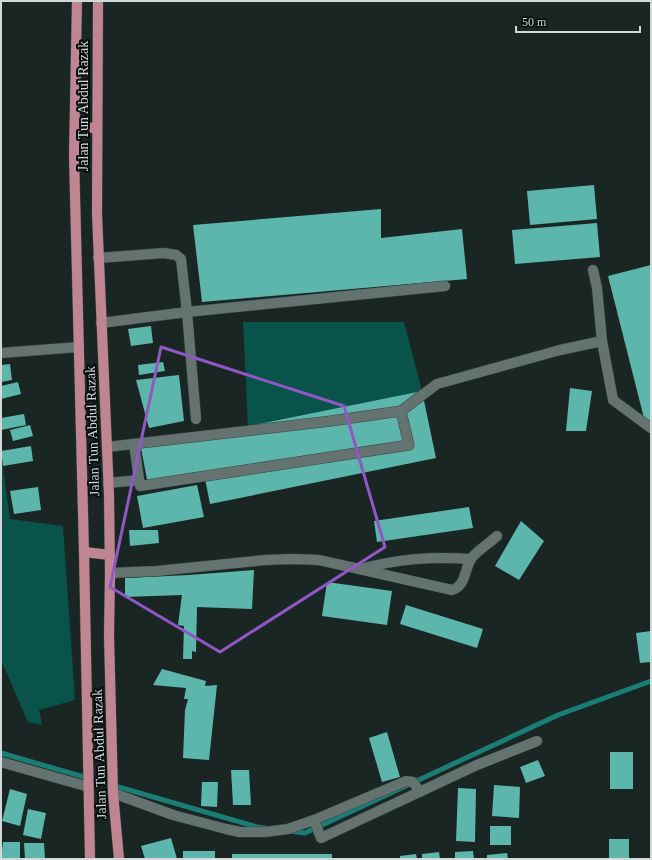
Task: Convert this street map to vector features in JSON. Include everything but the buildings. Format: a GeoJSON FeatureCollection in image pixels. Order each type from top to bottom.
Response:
{"type":"FeatureCollection","features":[{"type":"Feature","properties":{"kind":"main road","name":"Jalan Tun Abdul Razak"},"geometry":{"type":"LineString","coordinates":[[77,1],[74,155],[90,859]]}},
{"type":"Feature","properties":{"kind":"main road","name":"Jalan Tun Abdul Razak"},"geometry":{"type":"LineString","coordinates":[[98,1],[98,258],[107,447],[113,793],[119,859]]}},
{"type":"Feature","properties":{"kind":"main road"},"geometry":{"type":"LineString","coordinates":[[75,127],[97,128]]}},
{"type":"Feature","properties":{"kind":"main road"},"geometry":{"type":"LineString","coordinates":[[84,552],[110,554]]}},
{"type":"Feature","properties":{"kind":"street"},"geometry":{"type":"LineString","coordinates":[[98,258],[164,253],[176,254],[179,257],[182,262],[196,419]]}},
{"type":"Feature","properties":{"kind":"street"},"geometry":{"type":"LineString","coordinates":[[593,270],[597,288],[602,342],[613,400],[651,428]]}},
{"type":"Feature","properties":{"kind":"street"},"geometry":{"type":"LineString","coordinates":[[101,323],[187,312],[445,286]]}},
{"type":"Feature","properties":{"kind":"street"},"geometry":{"type":"LineString","coordinates":[[107,447],[331,421],[401,411],[437,384],[560,350],[602,342]]}},
{"type":"Feature","properties":{"kind":"street"},"geometry":{"type":"LineString","coordinates":[[1,353],[79,347]]}},
{"type":"Feature","properties":{"kind":"street"},"geometry":{"type":"LineString","coordinates":[[134,444],[140,486],[409,445],[401,411]]}},
{"type":"Feature","properties":{"kind":"street"},"geometry":{"type":"LineString","coordinates":[[108,483],[139,480]]}},
{"type":"Feature","properties":{"kind":"street"},"geometry":{"type":"LineString","coordinates":[[110,573],[157,572],[265,560],[319,560],[452,590],[460,585],[471,559],[497,536]]}},
{"type":"Feature","properties":{"kind":"street"},"geometry":{"type":"LineString","coordinates":[[359,570],[387,562],[412,559],[444,557],[471,559]]}},
{"type":"Feature","properties":{"kind":"street"},"geometry":{"type":"LineString","coordinates":[[315,822],[321,838],[420,791],[537,741]]}},
{"type":"Feature","properties":{"kind":"street"},"geometry":{"type":"LineString","coordinates":[[1,762],[89,786]]}},
{"type":"Feature","properties":{"kind":"street"},"geometry":{"type":"LineString","coordinates":[[113,793],[173,815],[226,829],[240,832],[265,832],[288,829],[315,822],[409,780],[413,782],[420,791]]}},
{"type":"Feature","properties":{"kind":"highlighted area"},"geometry":{"type":"Polygon","coordinates":[[[161,347],[344,406],[385,547],[220,652],[110,587],[161,347]]]}},
{"type":"Feature","properties":{"kind":"green space"},"geometry":{"type":"Polygon","coordinates":[[[243,322],[404,322],[422,391],[248,427],[243,322]]]}},
{"type":"Feature","properties":{"kind":"green space"},"geometry":{"type":"Polygon","coordinates":[[[1,453],[10,519],[63,526],[75,700],[39,710],[42,725],[28,722],[1,660],[1,453]]]}},
{"type":"Feature","properties":{"kind":"waterway"},"geometry":{"type":"LineString","coordinates":[[289,831],[305,833],[558,715],[651,681]]}},
{"type":"Feature","properties":{"kind":"waterway"},"geometry":{"type":"LineString","coordinates":[[1,753],[257,827],[266,828]]}}]}
